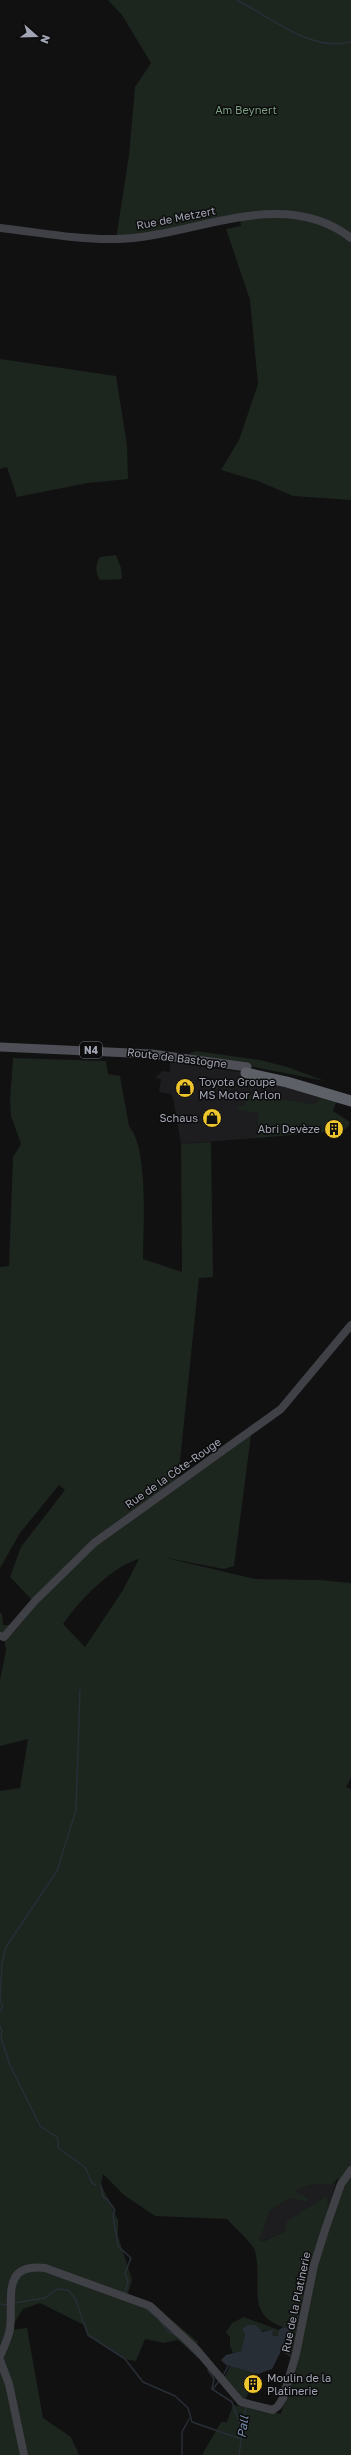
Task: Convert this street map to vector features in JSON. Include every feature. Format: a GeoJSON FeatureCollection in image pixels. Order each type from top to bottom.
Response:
{"type":"FeatureCollection","features":[{"type":"Feature","properties":{"kind":"highway","name":"Route de Bastogne"},"geometry":{"type":"LineString","coordinates":[[247,1070],[289,1077],[351,1095]]}},
{"type":"Feature","properties":{"kind":"highway","name":"Route de Bastogne"},"geometry":{"type":"LineString","coordinates":[[247,1070],[351,1101]]}},
{"type":"Feature","properties":{"kind":"main road","name":"Route de Bastogne"},"geometry":{"type":"LineString","coordinates":[[0,1047],[152,1054],[247,1070]]}},
{"type":"Feature","properties":{"kind":"main road","name":"Route de Bastogne"},"geometry":{"type":"LineString","coordinates":[[0,1052],[152,1060],[247,1070]]}},
{"type":"Feature","properties":{"kind":"street","name":"Rue de Metzert"},"geometry":{"type":"LineString","coordinates":[[0,228],[116,239],[146,236],[240,217],[285,214],[318,219],[351,238]]}},
{"type":"Feature","properties":{"kind":"street","name":"Rue de la Côte-Rouge"},"geometry":{"type":"LineString","coordinates":[[2,1637],[35,1601],[94,1543],[281,1409],[351,1325]]}},
{"type":"Feature","properties":{"kind":"street","name":"Rue de la Platinerie"},"geometry":{"type":"LineString","coordinates":[[0,2356],[10,2330],[10,2283],[18,2272],[36,2267],[59,2272],[150,2306],[197,2350],[235,2396],[247,2404],[273,2410],[280,2403],[303,2328],[314,2265],[338,2191],[351,2170]]}},
{"type":"Feature","properties":{"kind":"street"},"geometry":{"type":"LineString","coordinates":[[0,2360],[10,2384],[24,2455]]}},
{"type":"Feature","properties":{"kind":"shaded area"},"geometry":{"type":"Polygon","coordinates":[[[170,1062],[246,1073],[317,1095],[319,1100],[314,1104],[247,1093],[258,1113],[257,1138],[181,1144],[173,1098],[171,1094],[159,1092],[161,1079],[155,1078],[162,1071],[170,1072],[170,1062]]]}},
{"type":"Feature","properties":{"kind":"shaded area"},"geometry":{"type":"Polygon","coordinates":[[[336,2183],[328,2207],[326,2197],[285,2231],[263,2241],[258,2240],[270,2211],[290,2198],[308,2198],[294,2191],[309,2185],[336,2183]]]}},
{"type":"Feature","properties":{"kind":"shaded area"},"geometry":{"type":"Polygon","coordinates":[[[248,2325],[256,2325],[262,2332],[274,2329],[272,2335],[278,2336],[279,2330],[283,2327],[290,2329],[289,2335],[272,2369],[258,2374],[226,2365],[221,2360],[226,2355],[241,2351],[245,2334],[242,2329],[248,2325]]]}},
{"type":"Feature","properties":{"kind":"green space","name":"Am Beynert"},"geometry":{"type":"Polygon","coordinates":[[[108,0],[351,0],[351,500],[293,496],[258,481],[221,470],[239,440],[258,384],[250,300],[226,229],[241,226],[240,217],[116,239],[129,155],[135,87],[151,63],[122,15],[108,0]]]}},
{"type":"Feature","properties":{"kind":"green space"},"geometry":{"type":"Polygon","coordinates":[[[0,359],[116,376],[127,445],[128,479],[88,483],[17,497],[7,467],[0,469],[0,359]]]}},
{"type":"Feature","properties":{"kind":"green space"},"geometry":{"type":"Polygon","coordinates":[[[116,555],[121,568],[122,579],[100,580],[96,568],[100,557],[116,555]]]}},
{"type":"Feature","properties":{"kind":"green space"},"geometry":{"type":"Polygon","coordinates":[[[196,1051],[260,1060],[287,1067],[325,1081],[189,1054],[196,1051]]]}},
{"type":"Feature","properties":{"kind":"green space"},"geometry":{"type":"Polygon","coordinates":[[[13,1058],[106,1061],[108,1074],[120,1076],[129,1126],[135,1137],[140,1152],[144,1190],[143,1259],[182,1272],[181,1144],[211,1142],[213,1277],[199,1278],[178,1480],[85,1547],[32,1600],[10,1577],[21,1547],[65,1490],[59,1485],[20,1533],[0,1568],[0,1267],[9,1266],[13,1157],[21,1144],[11,1116],[10,1100],[13,1058]]]}},
{"type":"Feature","properties":{"kind":"green space"},"geometry":{"type":"Polygon","coordinates":[[[247,1093],[314,1104],[319,1100],[317,1095],[337,1100],[333,1111],[350,1122],[348,1127],[336,1135],[326,1132],[257,1138],[258,1113],[237,1110],[238,1106],[245,1106],[247,1093]]]}},
{"type":"Feature","properties":{"kind":"green space"},"geometry":{"type":"Polygon","coordinates":[[[251,1435],[234,1566],[224,1569],[162,1557],[255,1579],[320,1580],[351,1583],[351,1778],[346,1787],[351,1789],[351,2455],[202,2455],[221,2422],[227,2422],[233,2405],[281,2414],[296,2355],[292,2358],[284,2353],[281,2348],[289,2335],[290,2329],[275,2324],[266,2317],[260,2308],[258,2299],[255,2251],[247,2240],[227,2219],[155,2216],[124,2195],[103,2174],[101,2184],[118,2220],[118,2236],[132,2280],[127,2296],[153,2304],[198,2342],[195,2355],[178,2340],[163,2343],[145,2339],[136,2361],[125,2359],[88,2335],[84,2325],[40,2303],[23,2309],[10,2330],[27,2328],[43,2418],[71,2437],[79,2455],[0,2455],[0,1791],[20,1788],[28,1739],[0,1746],[0,1680],[6,1651],[4,1637],[0,1636],[0,1613],[2,1614],[3,1625],[9,1625],[13,1633],[46,1594],[87,1552],[251,1435]],[[139,1559],[118,1569],[96,1586],[69,1615],[63,1624],[85,1647],[123,1590],[139,1559]],[[339,2178],[332,2184],[309,2185],[295,2191],[308,2198],[306,2202],[290,2198],[270,2211],[259,2240],[264,2241],[285,2231],[287,2221],[327,2196],[328,2206],[339,2178]]]}},
{"type":"Feature","properties":{"kind":"green space"},"geometry":{"type":"Polygon","coordinates":[[[244,2317],[279,2330],[279,2336],[272,2335],[274,2329],[245,2334],[241,2351],[233,2353],[230,2346],[230,2337],[226,2332],[232,2323],[244,2317]]]}},
{"type":"Feature","properties":{"kind":"green space"},"geometry":{"type":"Polygon","coordinates":[[[230,2366],[255,2373],[246,2386],[250,2388],[245,2401],[224,2378],[230,2366]]]}},
{"type":"Feature","properties":{"kind":"waterway"},"geometry":{"type":"LineString","coordinates":[[237,0],[292,32],[306,38],[336,44],[351,42]]}},
{"type":"Feature","properties":{"kind":"waterway"},"geometry":{"type":"LineString","coordinates":[[0,2012],[3,2006],[0,2001],[2,1963],[6,1947],[57,1871],[76,1810],[80,1690]]}},
{"type":"Feature","properties":{"kind":"waterway"},"geometry":{"type":"LineString","coordinates":[[0,2026],[2,2031],[1,2038],[10,2065],[40,2126],[58,2138],[58,2148],[85,2167],[92,2183],[96,2185]]}},
{"type":"Feature","properties":{"kind":"waterway"},"geometry":{"type":"LineString","coordinates":[[101,2186],[103,2197],[107,2199],[115,2210],[113,2215],[118,2246],[131,2258],[125,2273],[128,2282],[125,2292]]}},
{"type":"Feature","properties":{"kind":"waterway"},"geometry":{"type":"LineString","coordinates":[[13,2303],[45,2298],[57,2289],[68,2290],[75,2298],[88,2335],[125,2359],[143,2382],[175,2396],[188,2408],[192,2422],[241,2439]]}},
{"type":"Feature","properties":{"kind":"waterway"},"geometry":{"type":"LineString","coordinates":[[0,2304],[7,2305]]}},
{"type":"Feature","properties":{"kind":"waterway"},"geometry":{"type":"LineString","coordinates":[[146,2309],[155,2316]]}},
{"type":"Feature","properties":{"kind":"waterway"},"geometry":{"type":"LineString","coordinates":[[159,2320],[168,2331],[177,2336]]}},
{"type":"Feature","properties":{"kind":"waterway"},"geometry":{"type":"LineString","coordinates":[[190,2349],[198,2357]]}},
{"type":"Feature","properties":{"kind":"waterway"},"geometry":{"type":"LineString","coordinates":[[223,2376],[228,2366]]}},
{"type":"Feature","properties":{"kind":"waterway"},"geometry":{"type":"LineString","coordinates":[[208,2370],[214,2379],[212,2389],[232,2402],[242,2430]]}},
{"type":"Feature","properties":{"kind":"waterway"},"geometry":{"type":"LineString","coordinates":[[213,2389],[219,2381]]}},
{"type":"Feature","properties":{"kind":"waterway","name":"Pall"},"geometry":{"type":"LineString","coordinates":[[239,2455],[246,2406]]}},
{"type":"Feature","properties":{"kind":"waterway"},"geometry":{"type":"LineString","coordinates":[[182,2455],[182,2432],[189,2419]]}},
{"type":"Feature","properties":{"kind":"place","name":"Toyota Groupe MS Motor Arlon"},"geometry":{"type":"Point","coordinates":[185,1088]}},
{"type":"Feature","properties":{"kind":"place","name":"Schaus"},"geometry":{"type":"Point","coordinates":[212,1118]}},
{"type":"Feature","properties":{"kind":"place","name":"Abri Devèze"},"geometry":{"type":"Point","coordinates":[334,1129]}},
{"type":"Feature","properties":{"kind":"place","name":"Moulin de la Platinerie"},"geometry":{"type":"Point","coordinates":[253,2384]}}]}
